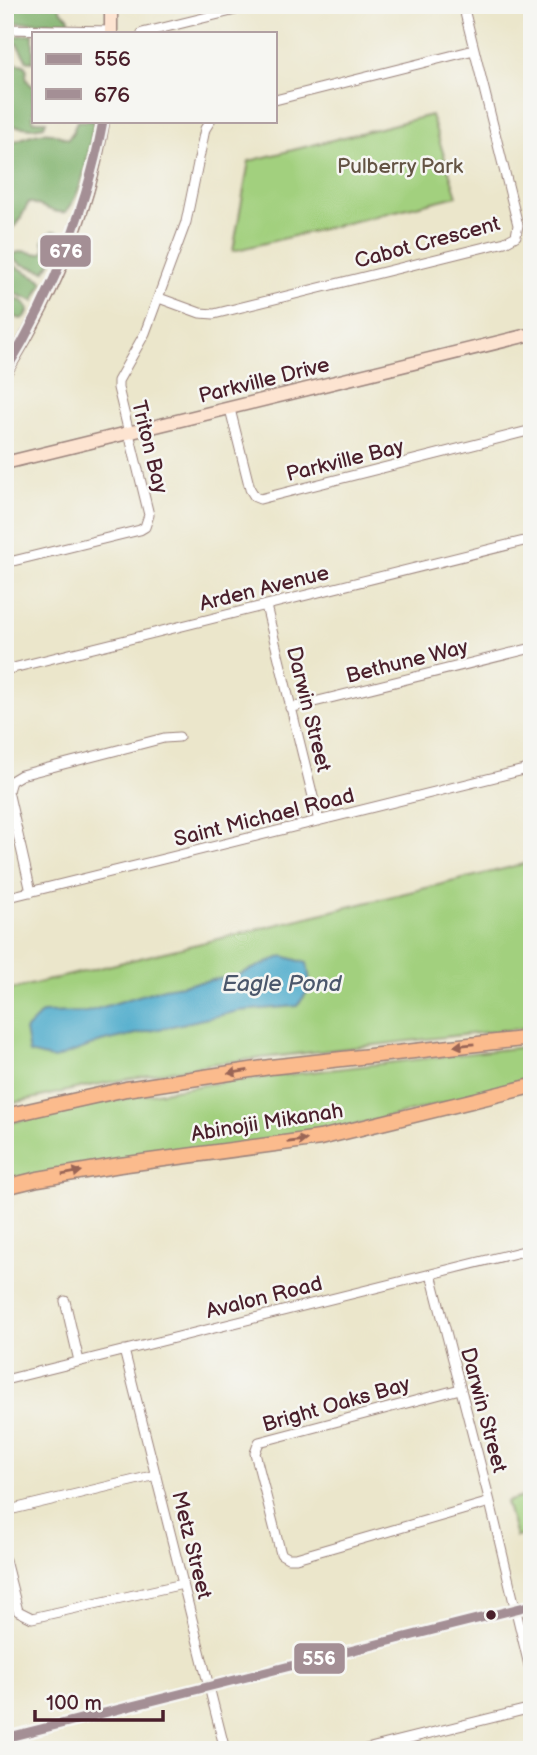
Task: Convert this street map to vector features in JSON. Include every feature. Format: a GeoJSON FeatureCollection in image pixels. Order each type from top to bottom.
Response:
{"type":"FeatureCollection","features":[{"type":"Feature","properties":{"kind":"main road"},"geometry":{"type":"LineString","coordinates":[[5,1116],[126,1089],[257,1069],[532,1038]]}},
{"type":"Feature","properties":{"kind":"main road","name":"Abinojii Mikanah"},"geometry":{"type":"LineString","coordinates":[[5,1187],[120,1165],[320,1138],[532,1086]]}},
{"type":"Feature","properties":{"kind":"street"},"geometry":{"type":"LineString","coordinates":[[5,29],[111,32],[111,5]]}},
{"type":"Feature","properties":{"kind":"street"},"geometry":{"type":"LineString","coordinates":[[146,32],[256,5]]}},
{"type":"Feature","properties":{"kind":"street","name":"Cabot Crescent"},"geometry":{"type":"LineString","coordinates":[[159,298],[200,313],[214,314],[505,242],[516,236],[518,225],[463,5]]}},
{"type":"Feature","properties":{"kind":"street"},"geometry":{"type":"LineString","coordinates":[[276,100],[474,50]]}},
{"type":"Feature","properties":{"kind":"street"},"geometry":{"type":"LineString","coordinates":[[5,372],[28,335],[61,269],[89,187],[103,122]]}},
{"type":"Feature","properties":{"kind":"street","name":"Triton Bay"},"geometry":{"type":"LineString","coordinates":[[5,563],[145,527],[149,515],[127,433],[118,380],[145,333],[159,298],[189,211],[205,129],[209,122]]}},
{"type":"Feature","properties":{"kind":"street","name":"Parkville Drive"},"geometry":{"type":"LineString","coordinates":[[5,463],[532,334]]}},
{"type":"Feature","properties":{"kind":"street","name":"Parkville Bay"},"geometry":{"type":"LineString","coordinates":[[230,409],[250,489],[255,497],[260,499],[532,430]]}},
{"type":"Feature","properties":{"kind":"street","name":"Arden Avenue"},"geometry":{"type":"LineString","coordinates":[[5,670],[532,538]]}},
{"type":"Feature","properties":{"kind":"street","name":"Darwin Street"},"geometry":{"type":"LineString","coordinates":[[266,606],[319,821]]}},
{"type":"Feature","properties":{"kind":"street","name":"Bethune Way"},"geometry":{"type":"LineString","coordinates":[[290,708],[532,648]]}},
{"type":"Feature","properties":{"kind":"street"},"geometry":{"type":"LineString","coordinates":[[31,892],[9,796],[8,786],[11,781],[20,775],[164,738],[179,737]]}},
{"type":"Feature","properties":{"kind":"street","name":"Saint Michael Road"},"geometry":{"type":"LineString","coordinates":[[5,898],[532,768]]}},
{"type":"Feature","properties":{"kind":"street","name":"Avalon Road"},"geometry":{"type":"LineString","coordinates":[[5,1380],[532,1249]]}},
{"type":"Feature","properties":{"kind":"street","name":"Darwin Street"},"geometry":{"type":"LineString","coordinates":[[431,1274],[532,1678]]}},
{"type":"Feature","properties":{"kind":"street"},"geometry":{"type":"LineString","coordinates":[[65,1301],[79,1360]]}},
{"type":"Feature","properties":{"kind":"street","name":"Metz Street"},"geometry":{"type":"LineString","coordinates":[[124,1350],[225,1750]]}},
{"type":"Feature","properties":{"kind":"street","name":"Bright Oaks Bay"},"geometry":{"type":"LineString","coordinates":[[460,1389],[259,1443],[255,1453],[281,1554],[296,1558],[490,1502]]}},
{"type":"Feature","properties":{"kind":"street"},"geometry":{"type":"LineString","coordinates":[[5,1511],[156,1475]]}},
{"type":"Feature","properties":{"kind":"street"},"geometry":{"type":"LineString","coordinates":[[5,1560],[18,1611],[32,1618],[183,1584]]}},
{"type":"Feature","properties":{"kind":"street"},"geometry":{"type":"LineString","coordinates":[[5,1738],[532,1605]]}},
{"type":"Feature","properties":{"kind":"street"},"geometry":{"type":"LineString","coordinates":[[362,1750],[532,1708]]}},
{"type":"Feature","properties":{"kind":"green space"},"geometry":{"type":"Polygon","coordinates":[[[5,5],[60,5],[60,10],[69,18],[69,22],[5,23],[5,5]]]}},
{"type":"Feature","properties":{"kind":"green space"},"geometry":{"type":"Polygon","coordinates":[[[5,34],[32,34],[32,62],[27,61],[17,44],[5,43],[5,34]]]}},
{"type":"Feature","properties":{"kind":"green space"},"geometry":{"type":"Polygon","coordinates":[[[5,61],[24,65],[27,79],[32,85],[32,122],[46,122],[44,126],[32,128],[5,125],[5,61]]]}},
{"type":"Feature","properties":{"kind":"green space","name":"Pulberry Park"},"geometry":{"type":"Polygon","coordinates":[[[431,115],[457,196],[233,251],[249,161],[431,115]]]}},
{"type":"Feature","properties":{"kind":"green space"},"geometry":{"type":"Polygon","coordinates":[[[77,122],[94,123],[78,192],[66,212],[52,211],[29,202],[18,223],[5,234],[5,144],[45,132],[68,139],[77,122]]]}},
{"type":"Feature","properties":{"kind":"green space"},"geometry":{"type":"Polygon","coordinates":[[[52,231],[59,232],[56,255],[45,271],[21,264],[10,256],[21,251],[40,254],[45,251],[43,240],[52,231]]]}},
{"type":"Feature","properties":{"kind":"green space"},"geometry":{"type":"Polygon","coordinates":[[[5,261],[43,283],[34,301],[5,290],[5,261]]]}},
{"type":"Feature","properties":{"kind":"green space"},"geometry":{"type":"Polygon","coordinates":[[[5,294],[24,302],[29,309],[26,316],[21,319],[5,314],[5,294]]]}},
{"type":"Feature","properties":{"kind":"green space"},"geometry":{"type":"Polygon","coordinates":[[[532,862],[532,1027],[210,1064],[84,1087],[5,1105],[5,991],[532,862]]]}},
{"type":"Feature","properties":{"kind":"green space"},"geometry":{"type":"Polygon","coordinates":[[[532,1046],[532,1081],[320,1134],[5,1183],[5,1124],[86,1105],[209,1084],[532,1046]]]}},
{"type":"Feature","properties":{"kind":"green space"},"geometry":{"type":"Polygon","coordinates":[[[532,1494],[532,1533],[516,1537],[506,1502],[532,1494]]]}},
{"type":"Feature","properties":{"kind":"water","name":"Eagle Pond"},"geometry":{"type":"Polygon","coordinates":[[[283,956],[307,963],[311,987],[297,1006],[239,1011],[101,1042],[54,1059],[29,1053],[25,1030],[42,1013],[87,1012],[164,988],[236,976],[283,956]]]}},
{"type":"Feature","properties":{"kind":"transit line","name":"676"},"geometry":{"type":"LineString","coordinates":[[5,372],[38,312],[66,251],[87,188],[103,122]]}},
{"type":"Feature","properties":{"kind":"transit line","name":"556"},"geometry":{"type":"LineString","coordinates":[[5,1738],[532,1605]]}}]}
